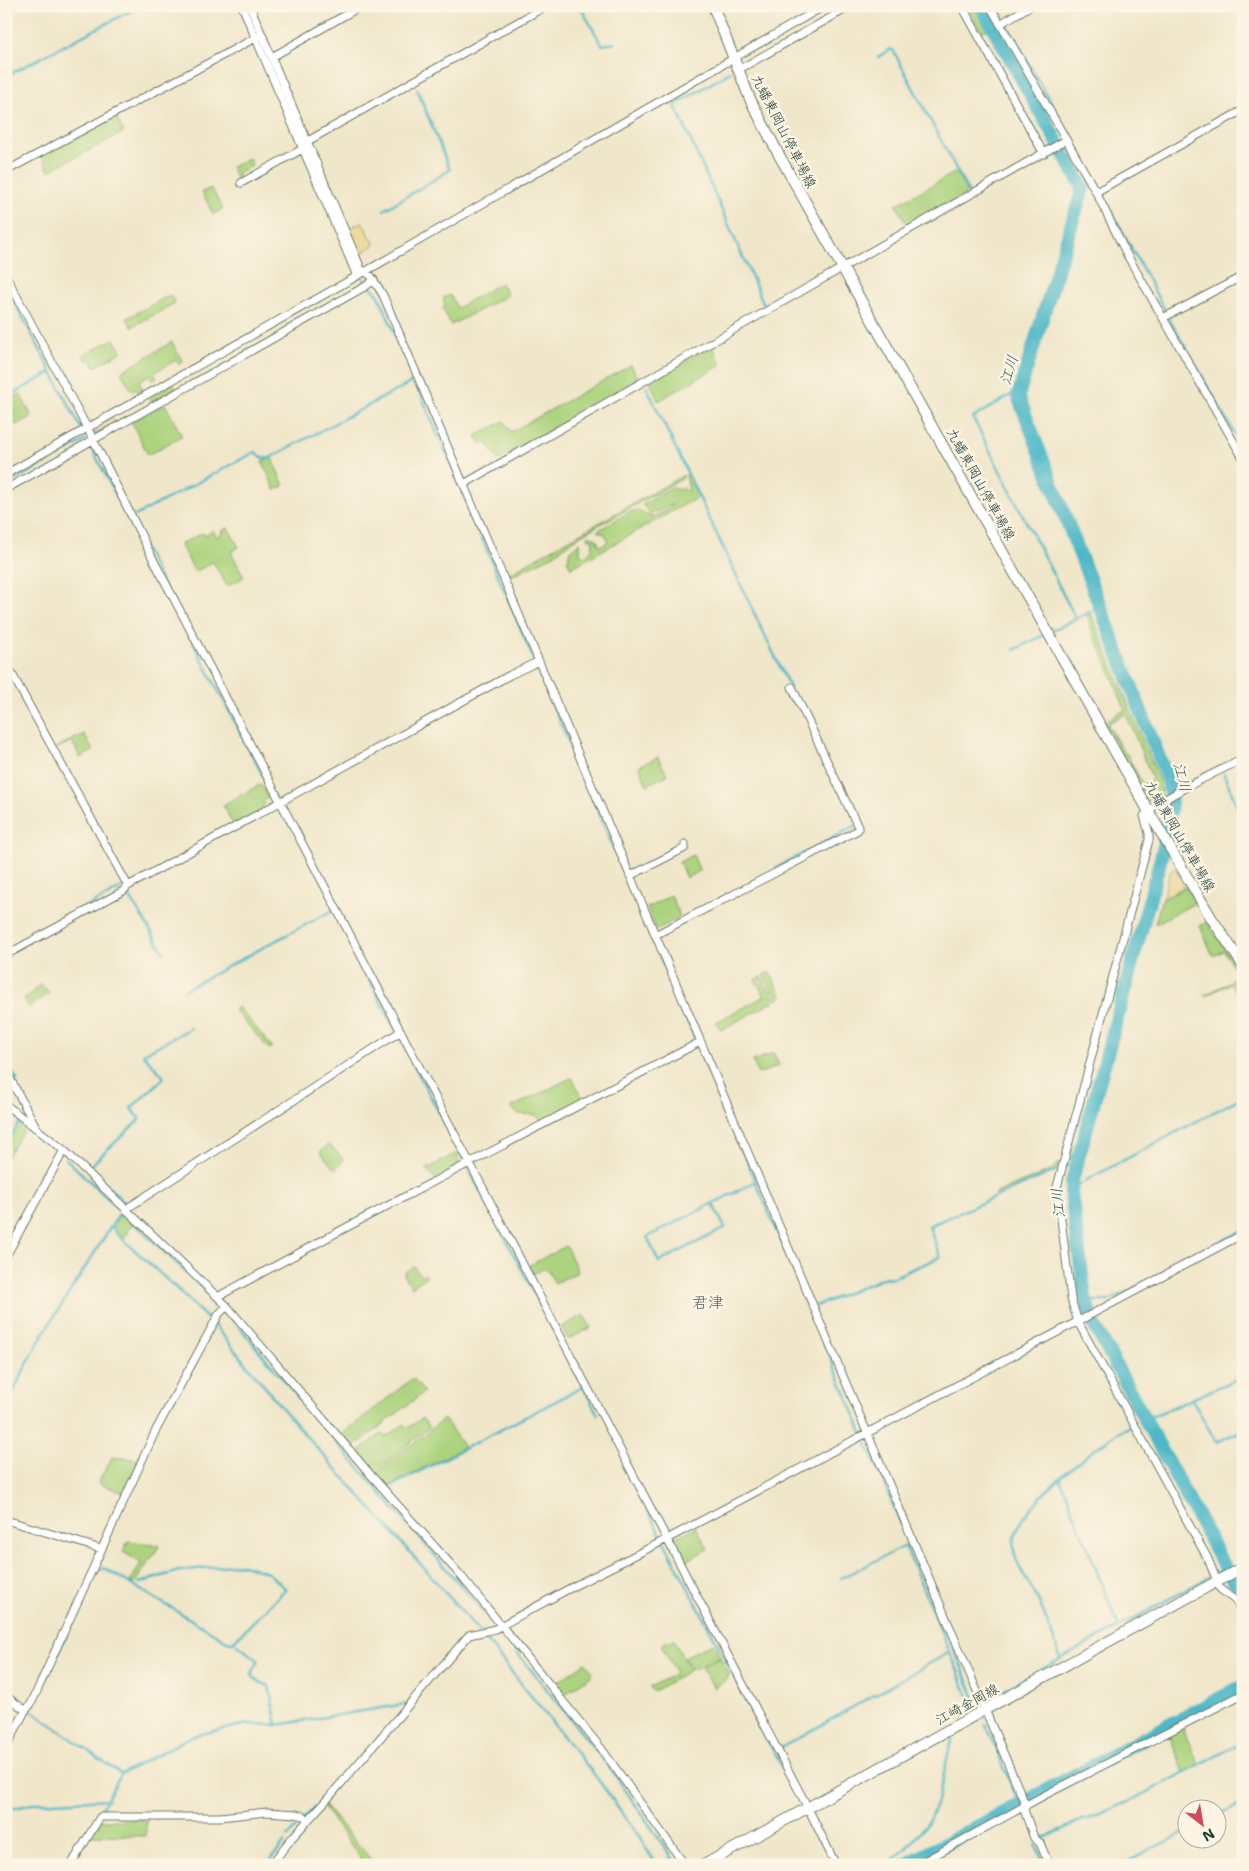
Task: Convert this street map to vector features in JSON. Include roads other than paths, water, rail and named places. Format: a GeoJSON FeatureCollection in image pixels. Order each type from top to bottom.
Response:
{"type":"FeatureCollection","features":[{"type":"Feature","properties":{"kind":"main road","name":"九蟠東岡山停車場線"},"geometry":{"type":"LineString","coordinates":[[713,6],[733,59],[762,122],[842,268],[1151,815],[1212,919],[1243,965]]}},
{"type":"Feature","properties":{"kind":"main road","name":"江崎金岡線"},"geometry":{"type":"LineString","coordinates":[[704,1865],[1219,1580],[1240,1571]]}},
{"type":"Feature","properties":{"kind":"street"},"geometry":{"type":"LineString","coordinates":[[242,6],[272,57],[307,146]]}},
{"type":"Feature","properties":{"kind":"street"},"geometry":{"type":"LineString","coordinates":[[250,6],[259,36],[359,264],[361,269],[359,275],[364,285],[384,295],[464,484],[536,662],[655,935],[698,1044],[985,1710],[1024,1804],[1034,1838],[1040,1843],[1049,1865]]}},
{"type":"Feature","properties":{"kind":"street"},"geometry":{"type":"LineString","coordinates":[[272,57],[361,6]]}},
{"type":"Feature","properties":{"kind":"street"},"geometry":{"type":"LineString","coordinates":[[241,183],[546,6]]}},
{"type":"Feature","properties":{"kind":"street"},"geometry":{"type":"LineString","coordinates":[[6,474],[359,275],[824,6]]}},
{"type":"Feature","properties":{"kind":"street"},"geometry":{"type":"LineString","coordinates":[[738,70],[851,6]]}},
{"type":"Feature","properties":{"kind":"street"},"geometry":{"type":"LineString","coordinates":[[962,6],[1045,152]]}},
{"type":"Feature","properties":{"kind":"street"},"geometry":{"type":"LineString","coordinates":[[990,6],[1003,22],[1066,140],[1099,190],[1127,255],[1166,316],[1243,458]]}},
{"type":"Feature","properties":{"kind":"street"},"geometry":{"type":"LineString","coordinates":[[1003,22],[1030,6]]}},
{"type":"Feature","properties":{"kind":"street"},"geometry":{"type":"LineString","coordinates":[[6,171],[259,36]]}},
{"type":"Feature","properties":{"kind":"street"},"geometry":{"type":"LineString","coordinates":[[1099,190],[1243,110]]}},
{"type":"Feature","properties":{"kind":"street"},"geometry":{"type":"LineString","coordinates":[[464,484],[1066,140]]}},
{"type":"Feature","properties":{"kind":"street"},"geometry":{"type":"LineString","coordinates":[[359,275],[364,285]]}},
{"type":"Feature","properties":{"kind":"street"},"geometry":{"type":"LineString","coordinates":[[6,276],[10,293],[92,438],[279,803],[665,1540],[808,1808],[836,1865]]}},
{"type":"Feature","properties":{"kind":"street"},"geometry":{"type":"LineString","coordinates":[[1166,316],[1243,276]]}},
{"type":"Feature","properties":{"kind":"street"},"geometry":{"type":"LineString","coordinates":[[6,489],[92,438],[364,285]]}},
{"type":"Feature","properties":{"kind":"street"},"geometry":{"type":"LineString","coordinates":[[6,955],[536,662]]}},
{"type":"Feature","properties":{"kind":"street"},"geometry":{"type":"LineString","coordinates":[[6,663],[128,886]]}},
{"type":"Feature","properties":{"kind":"street"},"geometry":{"type":"LineString","coordinates":[[655,935],[858,830],[792,687]]}},
{"type":"Feature","properties":{"kind":"street"},"geometry":{"type":"LineString","coordinates":[[1243,759],[1182,790],[1162,802],[1151,815],[1144,816],[1149,833],[1147,848],[1057,1187],[1071,1299],[1080,1320],[1219,1580],[1220,1588],[1236,1601],[1243,1614]]}},
{"type":"Feature","properties":{"kind":"street"},"geometry":{"type":"LineString","coordinates":[[630,876],[685,848],[685,844]]}},
{"type":"Feature","properties":{"kind":"street"},"geometry":{"type":"LineString","coordinates":[[126,1209],[399,1032]]}},
{"type":"Feature","properties":{"kind":"street"},"geometry":{"type":"LineString","coordinates":[[219,1296],[468,1163],[698,1044]]}},
{"type":"Feature","properties":{"kind":"street"},"geometry":{"type":"LineString","coordinates":[[6,1071],[36,1127]]}},
{"type":"Feature","properties":{"kind":"street"},"geometry":{"type":"LineString","coordinates":[[6,1105],[64,1150],[219,1296],[225,1308],[462,1578],[601,1748],[685,1865]]}},
{"type":"Feature","properties":{"kind":"street"},"geometry":{"type":"LineString","coordinates":[[6,1256],[64,1150]]}},
{"type":"Feature","properties":{"kind":"street"},"geometry":{"type":"LineString","coordinates":[[270,1865],[306,1818],[331,1796],[470,1636],[501,1626],[1243,1234]]}},
{"type":"Feature","properties":{"kind":"street"},"geometry":{"type":"LineString","coordinates":[[6,1748],[27,1709],[156,1430],[214,1324],[225,1308]]}},
{"type":"Feature","properties":{"kind":"street"},"geometry":{"type":"LineString","coordinates":[[6,1520],[101,1550]]}},
{"type":"Feature","properties":{"kind":"street"},"geometry":{"type":"LineString","coordinates":[[917,1865],[1024,1804],[1243,1694]]}},
{"type":"Feature","properties":{"kind":"street"},"geometry":{"type":"LineString","coordinates":[[6,1696],[27,1709]]}},
{"type":"Feature","properties":{"kind":"street"},"geometry":{"type":"LineString","coordinates":[[71,1865],[100,1817],[220,1817],[260,1812],[278,1812],[306,1818]]}},
{"type":"Feature","properties":{"kind":"waterway"},"geometry":{"type":"LineString","coordinates":[[6,76],[140,6]]}},
{"type":"Feature","properties":{"kind":"waterway"},"geometry":{"type":"LineString","coordinates":[[246,6],[269,59]]}},
{"type":"Feature","properties":{"kind":"waterway"},"geometry":{"type":"LineString","coordinates":[[580,6],[602,45],[614,43]]}},
{"type":"Feature","properties":{"kind":"waterway","name":"江川"},"geometry":{"type":"LineString","coordinates":[[981,6],[1083,188],[1018,396],[1169,783],[1171,803],[1164,847],[1072,1181],[1071,1193],[1085,1297],[1092,1321],[1225,1568],[1243,1596]]}},
{"type":"Feature","properties":{"kind":"waterway"},"geometry":{"type":"LineString","coordinates":[[996,6],[1243,448]]}},
{"type":"Feature","properties":{"kind":"waterway"},"geometry":{"type":"LineString","coordinates":[[878,57],[891,49],[893,50],[969,193]]}},
{"type":"Feature","properties":{"kind":"waterway"},"geometry":{"type":"LineString","coordinates":[[732,71],[675,105],[766,309]]}},
{"type":"Feature","properties":{"kind":"waterway"},"geometry":{"type":"LineString","coordinates":[[384,210],[450,170],[417,89]]}},
{"type":"Feature","properties":{"kind":"waterway"},"geometry":{"type":"LineString","coordinates":[[1029,121],[1046,150]]}},
{"type":"Feature","properties":{"kind":"waterway"},"geometry":{"type":"LineString","coordinates":[[361,276],[379,296],[975,1698]]}},
{"type":"Feature","properties":{"kind":"waterway"},"geometry":{"type":"LineString","coordinates":[[6,285],[81,428]]}},
{"type":"Feature","properties":{"kind":"waterway"},"geometry":{"type":"LineString","coordinates":[[6,398],[52,372]]}},
{"type":"Feature","properties":{"kind":"waterway"},"geometry":{"type":"LineString","coordinates":[[135,516],[255,452],[268,459],[414,381]]}},
{"type":"Feature","properties":{"kind":"waterway"},"geometry":{"type":"LineString","coordinates":[[646,386],[790,688]]}},
{"type":"Feature","properties":{"kind":"waterway"},"geometry":{"type":"LineString","coordinates":[[1019,390],[973,418],[1076,619],[1100,607]]}},
{"type":"Feature","properties":{"kind":"waterway"},"geometry":{"type":"LineString","coordinates":[[6,485],[114,424]]}},
{"type":"Feature","properties":{"kind":"waterway"},"geometry":{"type":"LineString","coordinates":[[91,447],[265,780]]}},
{"type":"Feature","properties":{"kind":"waterway"},"geometry":{"type":"LineString","coordinates":[[1053,630],[1076,619]]}},
{"type":"Feature","properties":{"kind":"waterway"},"geometry":{"type":"LineString","coordinates":[[1014,650],[1044,635]]}},
{"type":"Feature","properties":{"kind":"waterway"},"geometry":{"type":"LineString","coordinates":[[1224,764],[1243,755]]}},
{"type":"Feature","properties":{"kind":"waterway"},"geometry":{"type":"LineString","coordinates":[[1224,774],[1243,820]]}},
{"type":"Feature","properties":{"kind":"waterway"},"geometry":{"type":"LineString","coordinates":[[1170,786],[1185,780],[1193,781]]}},
{"type":"Feature","properties":{"kind":"waterway"},"geometry":{"type":"LineString","coordinates":[[776,868],[855,826]]}},
{"type":"Feature","properties":{"kind":"waterway"},"geometry":{"type":"LineString","coordinates":[[58,923],[123,887]]}},
{"type":"Feature","properties":{"kind":"waterway"},"geometry":{"type":"LineString","coordinates":[[127,892],[164,953]]}},
{"type":"Feature","properties":{"kind":"waterway"},"geometry":{"type":"LineString","coordinates":[[184,990],[333,910]]}},
{"type":"Feature","properties":{"kind":"waterway"},"geometry":{"type":"LineString","coordinates":[[353,949],[598,1415]]}},
{"type":"Feature","properties":{"kind":"waterway"},"geometry":{"type":"LineString","coordinates":[[127,1205],[88,1168],[140,1119],[131,1108],[163,1079],[163,1076],[143,1054],[191,1028]]}},
{"type":"Feature","properties":{"kind":"waterway"},"geometry":{"type":"LineString","coordinates":[[6,1061],[17,1080],[15,1082]]}},
{"type":"Feature","properties":{"kind":"waterway"},"geometry":{"type":"LineString","coordinates":[[6,1097],[11,1089]]}},
{"type":"Feature","properties":{"kind":"waterway"},"geometry":{"type":"LineString","coordinates":[[1085,1181],[1242,1097]]}},
{"type":"Feature","properties":{"kind":"waterway"},"geometry":{"type":"LineString","coordinates":[[11,1113],[56,1150]]}},
{"type":"Feature","properties":{"kind":"waterway"},"geometry":{"type":"LineString","coordinates":[[6,1142],[21,1121]]}},
{"type":"Feature","properties":{"kind":"waterway"},"geometry":{"type":"LineString","coordinates":[[66,1159],[222,1306],[312,1414],[490,1619]]}},
{"type":"Feature","properties":{"kind":"waterway"},"geometry":{"type":"LineString","coordinates":[[1066,1166],[1078,1160]]}},
{"type":"Feature","properties":{"kind":"waterway"},"geometry":{"type":"LineString","coordinates":[[816,1306],[886,1277],[892,1278],[940,1257],[929,1226],[1057,1170]]}},
{"type":"Feature","properties":{"kind":"waterway"},"geometry":{"type":"LineString","coordinates":[[713,1204],[725,1228],[659,1262],[647,1237],[755,1182]]}},
{"type":"Feature","properties":{"kind":"waterway"},"geometry":{"type":"LineString","coordinates":[[1071,1189],[1082,1183]]}},
{"type":"Feature","properties":{"kind":"waterway"},"geometry":{"type":"LineString","coordinates":[[121,1212],[112,1225],[116,1233],[215,1326],[292,1420],[482,1635],[597,1778],[639,1836],[656,1865]]}},
{"type":"Feature","properties":{"kind":"waterway"},"geometry":{"type":"LineString","coordinates":[[6,1406],[42,1336],[112,1225]]}},
{"type":"Feature","properties":{"kind":"waterway"},"geometry":{"type":"LineString","coordinates":[[1086,1301],[1109,1301],[1243,1230]]}},
{"type":"Feature","properties":{"kind":"waterway"},"geometry":{"type":"LineString","coordinates":[[1192,1399],[1243,1376]]}},
{"type":"Feature","properties":{"kind":"waterway"},"geometry":{"type":"LineString","coordinates":[[388,1488],[583,1387]]}},
{"type":"Feature","properties":{"kind":"waterway"},"geometry":{"type":"LineString","coordinates":[[1146,1419],[1192,1399],[1217,1442],[1243,1430]]}},
{"type":"Feature","properties":{"kind":"waterway","name":"江川"},"geometry":{"type":"LineString","coordinates":[[1138,1422],[1145,1418]]}},
{"type":"Feature","properties":{"kind":"waterway"},"geometry":{"type":"LineString","coordinates":[[1061,1659],[1041,1606],[1017,1563],[1014,1550],[1016,1534],[1025,1517],[1058,1480],[1078,1462],[1130,1426]]}},
{"type":"Feature","properties":{"kind":"waterway"},"geometry":{"type":"LineString","coordinates":[[1060,1478],[1119,1627]]}},
{"type":"Feature","properties":{"kind":"waterway"},"geometry":{"type":"LineString","coordinates":[[633,1482],[798,1798]]}},
{"type":"Feature","properties":{"kind":"waterway"},"geometry":{"type":"LineString","coordinates":[[841,1578],[905,1546],[971,1702],[964,1706],[966,1710]]}},
{"type":"Feature","properties":{"kind":"waterway"},"geometry":{"type":"LineString","coordinates":[[139,1583],[179,1571],[240,1564],[268,1573],[286,1589],[233,1642]]}},
{"type":"Feature","properties":{"kind":"waterway"},"geometry":{"type":"LineString","coordinates":[[95,1569],[101,1570],[104,1568],[227,1641],[232,1642]]}},
{"type":"Feature","properties":{"kind":"waterway"},"geometry":{"type":"LineString","coordinates":[[1218,1572],[1225,1568]]}},
{"type":"Feature","properties":{"kind":"waterway"},"geometry":{"type":"LineString","coordinates":[[988,1699],[1209,1577]]}},
{"type":"Feature","properties":{"kind":"waterway"},"geometry":{"type":"LineString","coordinates":[[44,1683],[70,1627]]}},
{"type":"Feature","properties":{"kind":"waterway"},"geometry":{"type":"LineString","coordinates":[[503,1635],[613,1772],[677,1865]]}},
{"type":"Feature","properties":{"kind":"waterway"},"geometry":{"type":"LineString","coordinates":[[236,1644],[259,1661],[252,1673],[256,1680],[269,1686],[277,1725],[406,1704]]}},
{"type":"Feature","properties":{"kind":"waterway"},"geometry":{"type":"LineString","coordinates":[[779,1749],[950,1652]]}},
{"type":"Feature","properties":{"kind":"waterway"},"geometry":{"type":"LineString","coordinates":[[905,1865],[1243,1686]]}},
{"type":"Feature","properties":{"kind":"waterway"},"geometry":{"type":"LineString","coordinates":[[947,1725],[945,1721],[972,1707]]}},
{"type":"Feature","properties":{"kind":"waterway"},"geometry":{"type":"LineString","coordinates":[[31,1709],[121,1774]]}},
{"type":"Feature","properties":{"kind":"waterway"},"geometry":{"type":"LineString","coordinates":[[98,1815],[121,1774],[192,1736],[248,1724],[277,1725]]}},
{"type":"Feature","properties":{"kind":"waterway"},"geometry":{"type":"LineString","coordinates":[[986,1724],[1020,1806]]}},
{"type":"Feature","properties":{"kind":"waterway"},"geometry":{"type":"LineString","coordinates":[[890,1865],[921,1832],[932,1815],[939,1794],[951,1737]]}},
{"type":"Feature","properties":{"kind":"waterway"},"geometry":{"type":"LineString","coordinates":[[1042,1839],[1084,1819],[1086,1820],[1128,1802],[1243,1742]]}},
{"type":"Feature","properties":{"kind":"waterway"},"geometry":{"type":"LineString","coordinates":[[6,1810],[37,1803],[108,1799]]}},
{"type":"Feature","properties":{"kind":"waterway"},"geometry":{"type":"LineString","coordinates":[[1226,1811],[1243,1803]]}},
{"type":"Feature","properties":{"kind":"waterway"},"geometry":{"type":"LineString","coordinates":[[288,1837],[315,1808]]}},
{"type":"Feature","properties":{"kind":"waterway"},"geometry":{"type":"LineString","coordinates":[[810,1821],[820,1841]]}},
{"type":"Feature","properties":{"kind":"waterway"},"geometry":{"type":"LineString","coordinates":[[1121,1865],[1176,1837]]}},
{"type":"Feature","properties":{"kind":"waterway"},"geometry":{"type":"LineString","coordinates":[[267,1865],[285,1842]]}},
{"type":"Feature","properties":{"kind":"waterway"},"geometry":{"type":"LineString","coordinates":[[1036,1845],[1045,1865]]}},
{"type":"Feature","properties":{"kind":"district","name":"君津"},"geometry":{"type":"Point","coordinates":[708,1302]}}]}
